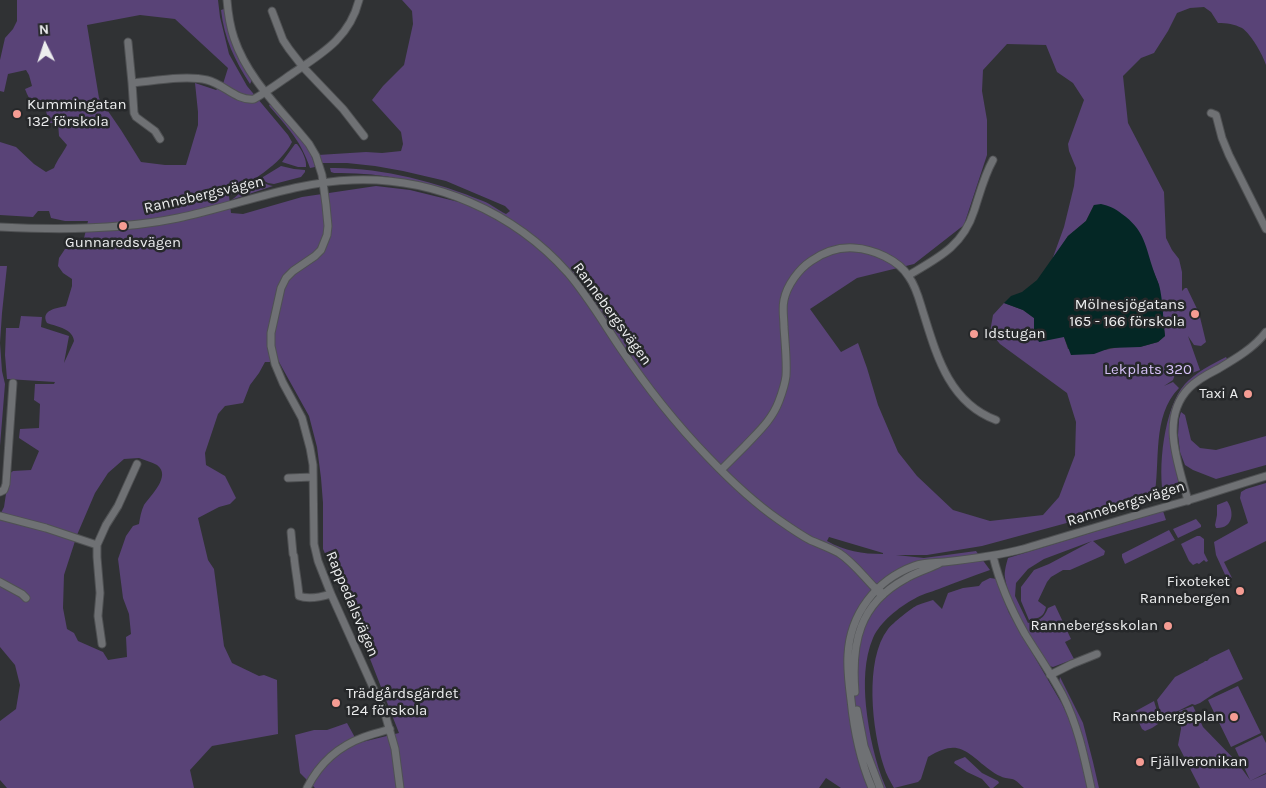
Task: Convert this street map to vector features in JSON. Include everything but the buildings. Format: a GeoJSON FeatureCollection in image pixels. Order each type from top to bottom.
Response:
{"type":"FeatureCollection","features":[{"type":"Feature","properties":{"kind":"street","name":"Rappedalsvägen"},"geometry":{"type":"LineString","coordinates":[[227,0],[230,22],[238,49],[254,79],[309,144],[316,156],[323,183],[328,235],[321,250],[286,278],[281,288],[271,333],[271,346],[275,364],[302,418],[307,435],[313,465],[314,544],[318,561],[377,695],[390,730],[395,750],[400,788]]}},
{"type":"Feature","properties":{"kind":"street"},"geometry":{"type":"LineString","coordinates":[[132,83],[200,79],[209,81],[244,99],[254,99],[328,50],[347,30],[359,0]]}},
{"type":"Feature","properties":{"kind":"street"},"geometry":{"type":"LineString","coordinates":[[272,12],[283,40],[302,67],[338,103],[364,136]]}},
{"type":"Feature","properties":{"kind":"street"},"geometry":{"type":"LineString","coordinates":[[128,42],[134,113],[136,117],[155,131],[160,139]]}},
{"type":"Feature","properties":{"kind":"street"},"geometry":{"type":"LineString","coordinates":[[1211,113],[1216,116],[1225,146],[1266,229]]}},
{"type":"Feature","properties":{"kind":"street"},"geometry":{"type":"LineString","coordinates":[[909,275],[946,253],[962,236],[974,213],[980,189],[993,160]]}},
{"type":"Feature","properties":{"kind":"street","name":"Rannebergsvägen"},"geometry":{"type":"LineString","coordinates":[[0,227],[85,229],[137,224],[217,209],[288,190],[323,183],[353,180],[402,183],[452,195],[472,203],[522,231],[569,274],[663,407],[721,470],[762,507],[802,536],[839,553],[879,592],[897,574],[914,566],[928,562],[993,556],[1015,551],[1188,501],[1266,476]]}},
{"type":"Feature","properties":{"kind":"street"},"geometry":{"type":"LineString","coordinates":[[721,470],[762,428],[774,413],[779,402],[786,378],[783,315],[784,301],[788,288],[797,274],[807,264],[833,250],[862,249],[885,256],[909,275],[920,302],[936,354],[947,377],[954,388],[969,404],[996,420]]}},
{"type":"Feature","properties":{"kind":"street"},"geometry":{"type":"LineString","coordinates":[[1188,501],[1174,442],[1174,418],[1177,407],[1189,388],[1231,362],[1256,343],[1266,332]]}},
{"type":"Feature","properties":{"kind":"street"},"geometry":{"type":"LineString","coordinates":[[0,492],[4,490],[6,484],[13,383]]}},
{"type":"Feature","properties":{"kind":"street"},"geometry":{"type":"LineString","coordinates":[[102,644],[98,616],[100,593],[97,557],[98,544],[137,464]]}},
{"type":"Feature","properties":{"kind":"street"},"geometry":{"type":"LineString","coordinates":[[288,478],[313,477]]}},
{"type":"Feature","properties":{"kind":"street"},"geometry":{"type":"LineString","coordinates":[[0,516],[98,544]]}},
{"type":"Feature","properties":{"kind":"street"},"geometry":{"type":"LineString","coordinates":[[291,532],[299,596],[322,597],[331,594]]}},
{"type":"Feature","properties":{"kind":"street"},"geometry":{"type":"LineString","coordinates":[[993,556],[1015,615],[1063,696],[1075,722],[1091,788]]}},
{"type":"Feature","properties":{"kind":"street"},"geometry":{"type":"LineString","coordinates":[[0,582],[26,598]]}},
{"type":"Feature","properties":{"kind":"street"},"geometry":{"type":"LineString","coordinates":[[872,788],[865,772],[857,740],[848,655],[851,634],[856,618],[861,610],[879,592]]}},
{"type":"Feature","properties":{"kind":"street"},"geometry":{"type":"LineString","coordinates":[[879,592],[860,630],[854,657],[854,670],[855,694],[861,733],[868,760],[880,788]]}},
{"type":"Feature","properties":{"kind":"street"},"geometry":{"type":"LineString","coordinates":[[1050,675],[1097,654]]}},
{"type":"Feature","properties":{"kind":"street"},"geometry":{"type":"LineString","coordinates":[[307,788],[324,762],[342,748],[364,737],[390,730]]}},
{"type":"Feature","properties":{"kind":"green space","name":"Lekplats 320"},"geometry":{"type":"Polygon","coordinates":[[[17,0],[218,0],[229,54],[247,86],[292,142],[287,151],[272,166],[229,196],[231,213],[243,214],[302,197],[376,186],[410,190],[467,204],[498,219],[504,216],[479,202],[431,186],[399,178],[367,174],[334,173],[331,172],[330,168],[368,170],[408,177],[465,194],[486,202],[506,214],[510,211],[505,206],[446,181],[375,166],[322,163],[318,155],[401,151],[403,144],[401,132],[372,100],[404,65],[413,24],[412,11],[402,0],[1266,0],[1266,65],[1256,45],[1242,28],[1218,23],[1211,12],[1204,7],[1190,8],[1177,13],[1154,53],[1141,58],[1123,76],[1128,123],[1164,192],[1166,238],[1179,259],[1182,272],[1182,291],[1187,288],[1199,313],[1206,342],[1201,346],[1194,345],[1188,336],[1200,370],[1192,373],[1178,366],[1173,380],[1164,386],[1173,382],[1179,388],[1164,412],[1159,440],[1154,498],[982,546],[927,555],[896,555],[924,558],[976,551],[990,570],[923,594],[908,602],[885,621],[873,638],[865,672],[866,706],[873,748],[886,788],[841,788],[826,778],[819,788],[315,788],[300,773],[295,735],[314,730],[327,730],[347,723],[358,743],[399,733],[356,623],[323,549],[321,478],[317,447],[309,416],[279,362],[265,362],[250,385],[243,403],[225,406],[218,414],[205,453],[206,465],[225,476],[236,498],[230,504],[219,507],[198,518],[208,560],[214,569],[224,646],[232,663],[259,676],[264,675],[277,680],[278,734],[212,746],[190,770],[194,788],[7,788],[0,780],[0,721],[16,709],[20,685],[15,665],[0,647],[0,515],[4,507],[9,474],[13,471],[31,470],[39,451],[19,438],[20,429],[39,428],[40,404],[34,400],[35,384],[54,384],[55,382],[7,379],[5,355],[6,328],[19,328],[21,316],[42,317],[41,327],[69,336],[64,363],[74,341],[73,337],[68,331],[47,323],[45,319],[50,310],[66,306],[72,286],[72,279],[63,273],[58,266],[59,258],[65,249],[82,247],[88,221],[65,221],[51,218],[49,211],[38,211],[33,217],[0,215],[0,142],[16,147],[34,164],[46,172],[54,168],[67,145],[59,136],[58,123],[49,123],[46,111],[32,103],[25,89],[32,86],[26,70],[8,74],[4,92],[0,91],[0,60],[5,38],[17,21],[17,0]],[[140,15],[87,25],[99,98],[141,162],[186,165],[198,125],[195,83],[216,90],[223,84],[228,68],[175,19],[140,15]],[[1007,44],[983,70],[982,91],[987,120],[987,155],[964,225],[914,264],[857,278],[810,309],[841,352],[858,343],[878,405],[898,452],[917,476],[953,510],[990,521],[1043,515],[1059,497],[1075,455],[1076,422],[1067,393],[1000,344],[990,332],[993,315],[1004,303],[1023,310],[1034,318],[1034,331],[1064,337],[1068,349],[1105,350],[1119,347],[1140,347],[1158,342],[1165,336],[1159,285],[1153,270],[1094,205],[1086,221],[1068,236],[1052,260],[1064,227],[1074,186],[1076,168],[1068,144],[1084,100],[1073,83],[1057,72],[1046,45],[1007,44]],[[139,458],[124,459],[108,473],[95,493],[77,535],[64,575],[63,608],[67,629],[74,633],[78,641],[103,652],[108,660],[127,657],[126,637],[131,634],[129,614],[123,598],[118,559],[126,536],[133,526],[139,524],[144,505],[158,486],[162,475],[161,470],[153,463],[139,458]],[[829,537],[827,541],[854,551],[883,554],[829,537]]]}},
{"type":"Feature","properties":{"kind":"green space"},"geometry":{"type":"Polygon","coordinates":[[[224,9],[234,46],[252,80],[250,84],[235,58],[228,40],[222,20],[221,10],[224,9]]]}},
{"type":"Feature","properties":{"kind":"green space"},"geometry":{"type":"Polygon","coordinates":[[[272,104],[303,141],[315,167],[310,168],[298,142],[270,107],[269,105],[272,104]]]}},
{"type":"Feature","properties":{"kind":"green space"},"geometry":{"type":"Polygon","coordinates":[[[295,144],[297,144],[302,152],[306,161],[306,167],[298,167],[282,162],[295,144]]]}},
{"type":"Feature","properties":{"kind":"green space"},"geometry":{"type":"Polygon","coordinates":[[[281,166],[305,170],[305,172],[301,177],[274,184],[263,180],[263,177],[281,166]]]}},
{"type":"Feature","properties":{"kind":"green space"},"geometry":{"type":"Polygon","coordinates":[[[254,180],[273,186],[231,200],[237,196],[254,180]]]}},
{"type":"Feature","properties":{"kind":"green space"},"geometry":{"type":"Polygon","coordinates":[[[0,266],[7,266],[0,343],[0,266]]]}},
{"type":"Feature","properties":{"kind":"green space"},"geometry":{"type":"Polygon","coordinates":[[[0,343],[5,384],[0,446],[0,343]]]}},
{"type":"Feature","properties":{"kind":"green space"},"geometry":{"type":"Polygon","coordinates":[[[1226,357],[1227,359],[1195,380],[1171,423],[1171,449],[1178,488],[1176,494],[1164,499],[1161,472],[1164,439],[1167,423],[1178,394],[1194,376],[1226,357]]]}},
{"type":"Feature","properties":{"kind":"green space"},"geometry":{"type":"Polygon","coordinates":[[[1181,412],[1185,415],[1191,440],[1200,448],[1216,450],[1266,436],[1266,465],[1216,479],[1193,470],[1185,465],[1180,452],[1178,435],[1181,412]]]}},
{"type":"Feature","properties":{"kind":"green space"},"geometry":{"type":"Polygon","coordinates":[[[1266,483],[1266,541],[1224,562],[1232,578],[1227,579],[1216,555],[1214,542],[1248,523],[1240,498],[1241,492],[1266,483]]]}},
{"type":"Feature","properties":{"kind":"green space"},"geometry":{"type":"Polygon","coordinates":[[[1227,501],[1230,505],[1231,519],[1226,526],[1216,528],[1217,505],[1227,501]]]}},
{"type":"Feature","properties":{"kind":"green space"},"geometry":{"type":"Polygon","coordinates":[[[1163,511],[1166,520],[1093,541],[1105,551],[1104,555],[1070,570],[1063,570],[1051,577],[1038,601],[1046,607],[1044,613],[1038,618],[1029,620],[1021,601],[1021,587],[1034,570],[1092,541],[1044,559],[1028,569],[1016,583],[1015,596],[1028,623],[1040,619],[1048,608],[1055,605],[1071,639],[1065,642],[1074,659],[1053,667],[1049,666],[1023,624],[1012,600],[1005,576],[1008,558],[1163,511]]]}},
{"type":"Feature","properties":{"kind":"green space"},"geometry":{"type":"Polygon","coordinates":[[[1196,519],[1201,527],[1178,538],[1173,529],[1196,519]]]}},
{"type":"Feature","properties":{"kind":"green space"},"geometry":{"type":"Polygon","coordinates":[[[1169,530],[1175,540],[1125,564],[1122,554],[1169,530]]]}},
{"type":"Feature","properties":{"kind":"green space"},"geometry":{"type":"Polygon","coordinates":[[[1197,536],[1204,539],[1204,553],[1208,561],[1204,560],[1199,564],[1193,565],[1181,544],[1197,536]]]}},
{"type":"Feature","properties":{"kind":"green space"},"geometry":{"type":"Polygon","coordinates":[[[990,578],[997,579],[1009,613],[1062,704],[1080,743],[1089,788],[1024,788],[1017,781],[995,773],[968,753],[955,748],[947,748],[928,757],[921,779],[918,782],[894,788],[887,775],[876,735],[872,696],[873,677],[880,642],[888,629],[915,606],[933,600],[942,609],[948,593],[963,588],[979,586],[990,578]]]}},
{"type":"Feature","properties":{"kind":"green space"},"geometry":{"type":"Polygon","coordinates":[[[1229,649],[1243,679],[1200,703],[1192,704],[1162,719],[1157,700],[1175,677],[1229,649]]]}},
{"type":"Feature","properties":{"kind":"green space"},"geometry":{"type":"Polygon","coordinates":[[[1060,677],[1083,723],[1099,788],[1095,788],[1082,733],[1059,683],[1060,677]]]}},
{"type":"Feature","properties":{"kind":"green space","name":"Rannebergsplan"},"geometry":{"type":"Polygon","coordinates":[[[1238,686],[1261,733],[1231,747],[1208,700],[1238,686]]]}},
{"type":"Feature","properties":{"kind":"green space"},"geometry":{"type":"Polygon","coordinates":[[[1154,701],[1160,721],[1145,731],[1142,729],[1134,712],[1154,701]]]}},
{"type":"Feature","properties":{"kind":"green space"},"geometry":{"type":"Polygon","coordinates":[[[1193,706],[1203,727],[1237,762],[1250,780],[1235,748],[1262,735],[1266,743],[1266,773],[1250,781],[1266,774],[1266,788],[1200,788],[1178,745],[1181,729],[1179,711],[1193,706]]]}},
{"type":"Feature","properties":{"kind":"green space"},"geometry":{"type":"Polygon","coordinates":[[[965,757],[982,773],[999,783],[990,788],[982,779],[954,763],[965,757]]]}},
{"type":"Feature","properties":{"kind":"shaded area"},"geometry":{"type":"Polygon","coordinates":[[[1094,205],[1109,206],[1129,220],[1135,225],[1142,237],[1159,285],[1165,336],[1158,342],[1140,347],[1110,348],[1094,354],[1071,355],[1064,337],[1039,342],[1034,331],[1034,318],[1023,310],[1004,303],[1011,296],[1022,292],[1037,280],[1068,236],[1086,221],[1094,205]]]}},
{"type":"Feature","properties":{"kind":"place","name":"Kummingatan 132 förskola"},"geometry":{"type":"Point","coordinates":[17,114]}},
{"type":"Feature","properties":{"kind":"place","name":"Gunnaredsvägen"},"geometry":{"type":"Point","coordinates":[123,226]}},
{"type":"Feature","properties":{"kind":"place","name":"Mölnesjögatans 165 - 166 förskola"},"geometry":{"type":"Point","coordinates":[1195,314]}},
{"type":"Feature","properties":{"kind":"place","name":"Idstugan"},"geometry":{"type":"Point","coordinates":[974,334]}},
{"type":"Feature","properties":{"kind":"place","name":"Taxi A"},"geometry":{"type":"Point","coordinates":[1248,394]}},
{"type":"Feature","properties":{"kind":"place","name":"Fixoteket Rannebergen"},"geometry":{"type":"Point","coordinates":[1240,591]}},
{"type":"Feature","properties":{"kind":"place","name":"Rannebergsskolan"},"geometry":{"type":"Point","coordinates":[1168,626]}},
{"type":"Feature","properties":{"kind":"place","name":"Trädgårdsgärdet 124 förskola"},"geometry":{"type":"Point","coordinates":[336,703]}},
{"type":"Feature","properties":{"kind":"place","name":"Rannebergsplan"},"geometry":{"type":"Point","coordinates":[1234,717]}},
{"type":"Feature","properties":{"kind":"place","name":"Fjällveronikan"},"geometry":{"type":"Point","coordinates":[1140,762]}}]}
